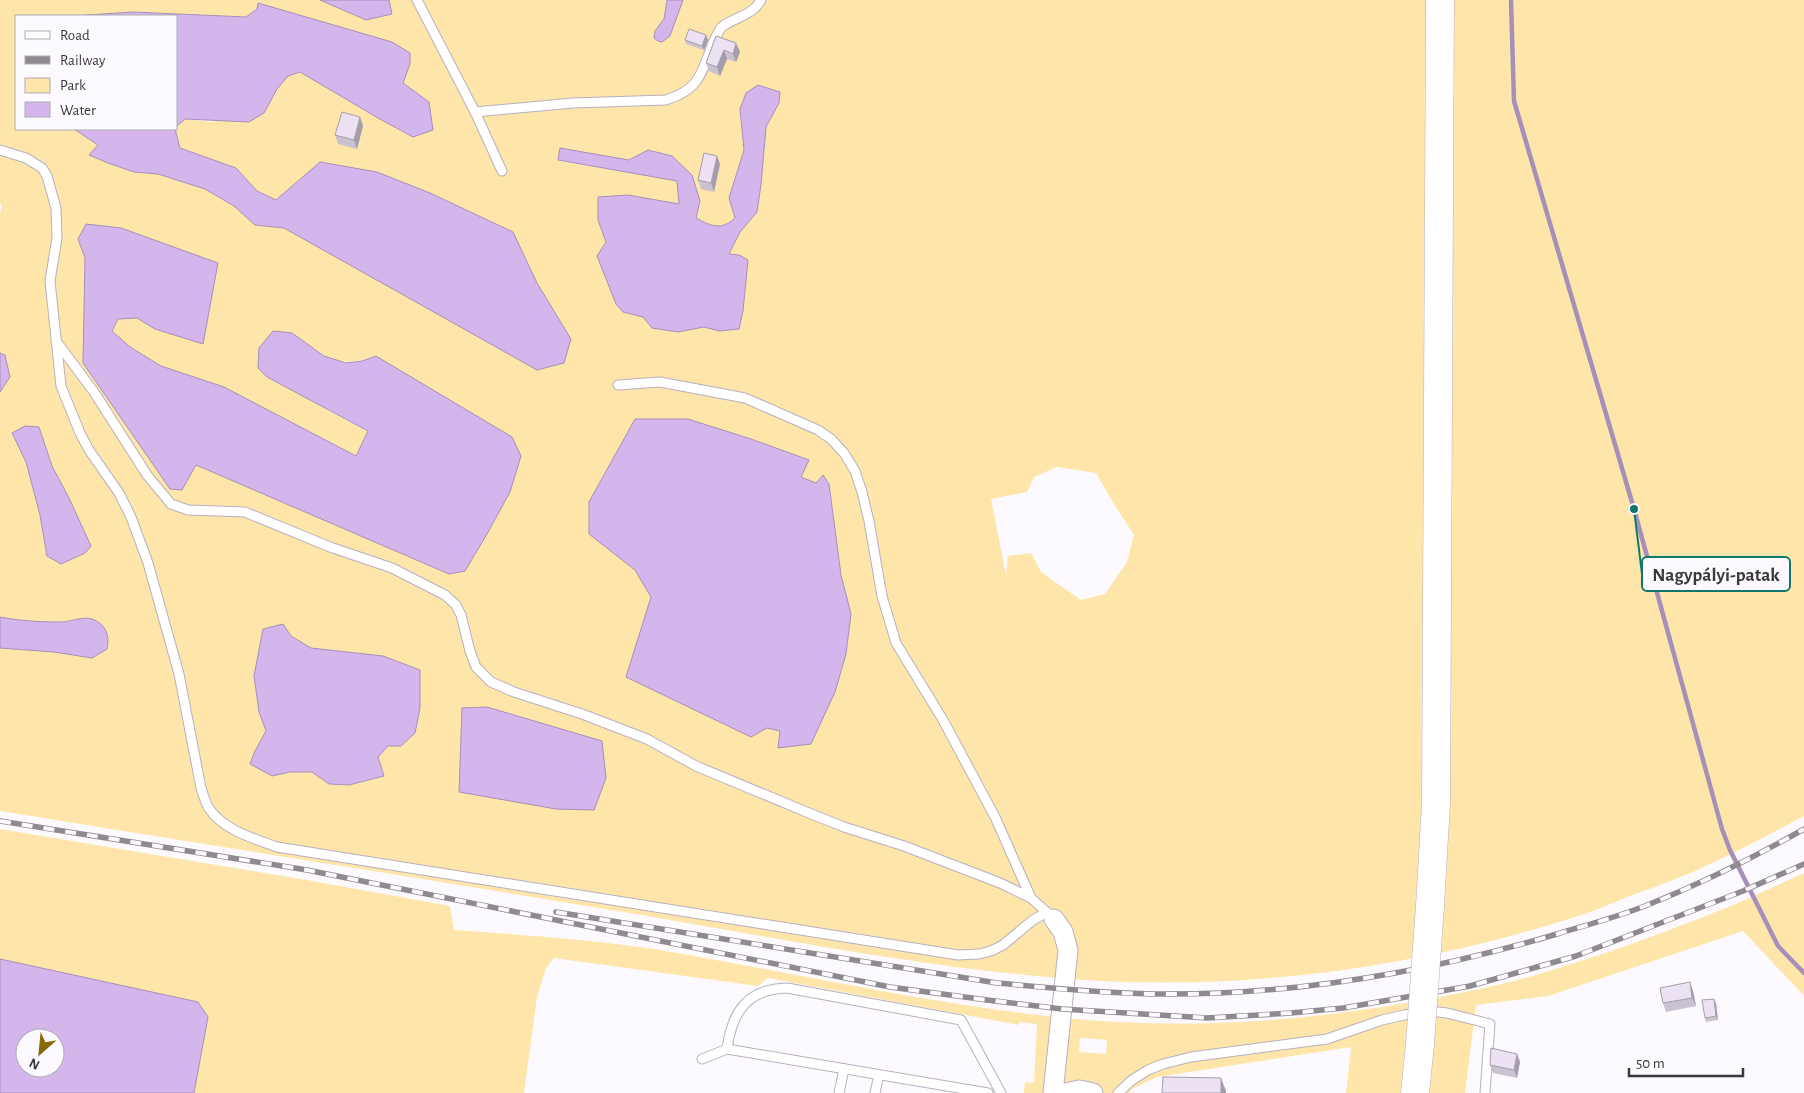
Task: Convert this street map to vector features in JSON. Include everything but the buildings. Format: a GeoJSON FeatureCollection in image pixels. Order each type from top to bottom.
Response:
{"type":"FeatureCollection","features":[{"type":"Feature","properties":{"kind":"main road"},"geometry":{"type":"LineString","coordinates":[[1415,1093],[1436,803],[1440,0]]}},
{"type":"Feature","properties":{"kind":"street"},"geometry":{"type":"LineString","coordinates":[[1050,915],[1063,932],[1068,950],[1053,1093]]}},
{"type":"Feature","properties":{"kind":"street"},"geometry":{"type":"LineString","coordinates":[[1065,1093],[1079,1090],[1093,1093]]}},
{"type":"Feature","properties":{"kind":"lane"},"geometry":{"type":"LineString","coordinates":[[417,0],[475,112],[502,171]]}},
{"type":"Feature","properties":{"kind":"lane"},"geometry":{"type":"LineString","coordinates":[[475,112],[573,103],[666,100],[679,96],[692,87],[699,78],[722,27],[758,6],[761,0]]}},
{"type":"Feature","properties":{"kind":"lane"},"geometry":{"type":"LineString","coordinates":[[0,150],[26,158],[42,168],[47,176],[56,208],[57,238],[50,281],[61,386],[80,434],[119,493],[131,517],[148,563],[179,674],[201,788],[207,805],[216,816],[230,827],[249,837],[277,847],[958,955],[991,951],[1003,945],[1033,920],[1050,915]]}},
{"type":"Feature","properties":{"kind":"lane"},"geometry":{"type":"LineString","coordinates":[[56,341],[94,392],[147,475],[171,504],[188,510],[245,512],[330,547],[392,568],[445,595],[456,605],[462,616],[476,668],[491,682],[646,739],[696,766],[844,827],[948,862],[1000,883],[1031,898],[1050,915]]}},
{"type":"Feature","properties":{"kind":"lane"},"geometry":{"type":"LineString","coordinates":[[618,385],[660,382],[745,398],[818,430],[831,439],[844,453],[855,471],[862,492],[882,596],[896,643],[953,738],[995,817],[1031,898]]}},
{"type":"Feature","properties":{"kind":"lane"},"geometry":{"type":"LineString","coordinates":[[727,1049],[729,1031],[738,1010],[746,1002],[768,990],[787,988],[961,1020],[1001,1093]]}},
{"type":"Feature","properties":{"kind":"lane"},"geometry":{"type":"LineString","coordinates":[[1118,1093],[1132,1080],[1148,1070],[1163,1064],[1191,1057],[1327,1039],[1382,1020],[1430,1011],[1448,1013],[1490,1024],[1485,1093]]}},
{"type":"Feature","properties":{"kind":"lane"},"geometry":{"type":"LineString","coordinates":[[702,1059],[727,1049],[879,1075],[931,1088],[983,1093]]}},
{"type":"Feature","properties":{"kind":"lane"},"geometry":{"type":"LineString","coordinates":[[839,1093],[844,1069]]}},
{"type":"Feature","properties":{"kind":"lane"},"geometry":{"type":"LineString","coordinates":[[875,1093],[879,1075]]}},
{"type":"Feature","properties":{"kind":"green space"},"geometry":{"type":"Polygon","coordinates":[[[0,0],[320,0],[366,20],[391,14],[389,0],[1804,0],[1804,816],[1688,874],[1588,913],[1517,934],[1459,949],[1400,961],[1340,970],[1280,977],[1160,983],[1042,977],[927,963],[481,888],[0,811],[0,648],[54,652],[92,658],[90,618],[45,622],[0,617],[0,392],[10,376],[5,355],[0,353],[0,213],[2,205],[0,203],[0,0]],[[258,3],[257,9],[246,17],[133,12],[86,15],[15,15],[15,130],[76,130],[98,145],[89,155],[134,172],[158,174],[205,189],[234,206],[255,224],[284,228],[537,283],[513,232],[430,193],[377,172],[320,162],[276,200],[257,191],[236,168],[180,148],[175,130],[178,130],[178,126],[185,119],[211,122],[264,113],[277,89],[288,76],[300,72],[413,137],[433,129],[429,102],[403,83],[410,64],[258,3]],[[779,103],[740,109],[744,150],[729,198],[735,218],[725,225],[716,226],[696,218],[700,201],[681,165],[672,156],[648,150],[629,160],[560,148],[559,161],[677,181],[680,204],[628,195],[606,242],[597,256],[623,312],[643,317],[652,328],[678,332],[704,327],[719,331],[739,329],[746,288],[739,255],[729,254],[740,232],[757,212],[766,127],[779,103]],[[85,258],[83,363],[182,490],[196,465],[449,574],[465,571],[376,356],[350,362],[340,361],[322,354],[292,333],[267,377],[368,432],[356,456],[224,387],[161,366],[130,347],[112,331],[118,319],[137,318],[155,329],[85,258]],[[25,426],[12,434],[26,462],[40,515],[47,556],[75,514],[69,498],[52,466],[39,427],[25,426]],[[1057,467],[1034,477],[1027,492],[991,499],[1006,575],[1008,556],[1031,553],[1041,572],[1081,600],[1105,594],[1127,562],[1134,535],[1096,473],[1057,467]],[[291,636],[266,731],[255,751],[272,776],[290,772],[312,772],[329,784],[349,785],[384,776],[378,757],[388,746],[383,656],[311,648],[291,636]],[[487,707],[462,708],[532,721],[487,707]]]}},
{"type":"Feature","properties":{"kind":"green space"},"geometry":{"type":"Polygon","coordinates":[[[0,829],[307,880],[450,906],[454,930],[654,949],[962,1005],[1109,1022],[1197,1023],[1285,1019],[1373,1008],[1489,987],[1557,969],[1631,944],[1738,903],[1804,873],[1804,996],[1743,931],[1548,996],[1476,1005],[1465,1093],[1346,1093],[1351,1047],[1157,1077],[1130,1090],[1131,1093],[1024,1093],[1025,1082],[1034,1083],[1037,1024],[1019,1022],[1019,1025],[768,978],[758,986],[554,958],[546,968],[537,997],[524,1093],[194,1093],[208,1017],[198,1002],[0,959],[0,829]],[[1080,1038],[1079,1052],[1106,1054],[1107,1040],[1080,1038]]]}},
{"type":"Feature","properties":{"kind":"water"},"geometry":{"type":"Polygon","coordinates":[[[320,0],[389,0],[392,14],[366,20],[320,0]]]}},
{"type":"Feature","properties":{"kind":"water"},"geometry":{"type":"Polygon","coordinates":[[[667,0],[683,0],[670,36],[662,42],[654,38],[655,31],[664,19],[667,0]]]}},
{"type":"Feature","properties":{"kind":"water"},"geometry":{"type":"Polygon","coordinates":[[[258,3],[392,42],[410,53],[410,64],[403,83],[429,102],[433,130],[413,137],[300,72],[288,76],[277,89],[264,113],[249,122],[185,119],[178,125],[178,15],[86,15],[133,12],[246,17],[257,9],[258,3]]]}},
{"type":"Feature","properties":{"kind":"water"},"geometry":{"type":"Polygon","coordinates":[[[758,85],[780,92],[779,103],[766,127],[757,212],[740,232],[729,254],[739,255],[748,260],[743,311],[739,329],[719,331],[704,327],[678,332],[652,328],[643,317],[623,312],[616,304],[597,256],[606,242],[598,220],[598,197],[628,195],[679,204],[677,181],[558,160],[560,148],[629,160],[648,150],[672,156],[692,175],[700,201],[696,218],[711,225],[725,225],[735,218],[729,198],[744,150],[740,109],[746,93],[758,85]]]}},
{"type":"Feature","properties":{"kind":"water"},"geometry":{"type":"Polygon","coordinates":[[[76,130],[175,130],[180,148],[236,168],[257,191],[276,200],[320,162],[377,172],[430,193],[513,232],[537,283],[571,339],[564,363],[537,370],[284,228],[255,225],[234,206],[205,189],[158,174],[134,172],[89,155],[98,145],[76,130]]]}},
{"type":"Feature","properties":{"kind":"water"},"geometry":{"type":"Polygon","coordinates":[[[86,224],[121,228],[218,263],[203,344],[155,329],[137,318],[118,319],[112,331],[130,347],[161,366],[224,387],[356,456],[368,431],[267,377],[258,368],[259,348],[273,331],[292,333],[324,356],[346,363],[362,361],[376,356],[512,437],[521,456],[510,492],[465,571],[449,574],[196,465],[182,490],[170,489],[83,363],[85,258],[78,239],[86,224]]]}},
{"type":"Feature","properties":{"kind":"water"},"geometry":{"type":"Polygon","coordinates":[[[0,353],[5,355],[10,377],[0,392],[0,353]]]}},
{"type":"Feature","properties":{"kind":"water"},"geometry":{"type":"Polygon","coordinates":[[[635,419],[688,419],[751,439],[809,460],[801,477],[816,483],[823,475],[829,484],[841,575],[851,614],[846,654],[835,692],[811,744],[778,748],[780,731],[767,728],[751,737],[626,677],[651,597],[635,570],[589,534],[589,502],[635,419]]]}},
{"type":"Feature","properties":{"kind":"water"},"geometry":{"type":"Polygon","coordinates":[[[25,426],[39,427],[52,466],[91,546],[85,553],[61,564],[47,556],[40,515],[26,462],[12,433],[25,426]]]}},
{"type":"Feature","properties":{"kind":"water"},"geometry":{"type":"Polygon","coordinates":[[[0,617],[53,622],[85,618],[92,619],[101,624],[106,631],[107,649],[92,658],[54,652],[0,648],[0,617]]]}},
{"type":"Feature","properties":{"kind":"water"},"geometry":{"type":"Polygon","coordinates":[[[283,624],[291,636],[311,648],[383,656],[420,670],[420,708],[415,733],[401,746],[388,746],[378,757],[384,776],[349,785],[329,784],[312,772],[290,772],[272,776],[250,764],[266,731],[259,712],[254,676],[263,629],[283,624]]]}},
{"type":"Feature","properties":{"kind":"water"},"geometry":{"type":"Polygon","coordinates":[[[487,707],[602,741],[606,778],[594,810],[556,809],[459,792],[462,708],[487,707]]]}},
{"type":"Feature","properties":{"kind":"water"},"geometry":{"type":"Polygon","coordinates":[[[0,959],[198,1002],[208,1017],[194,1093],[0,1093],[0,959]]]}},
{"type":"Feature","properties":{"kind":"waterway"},"geometry":{"type":"LineString","coordinates":[[1511,0],[1514,101],[1634,509],[1722,829],[1730,850],[1778,946],[1804,973]]}},
{"type":"Feature","properties":{"kind":"railway"},"geometry":{"type":"LineString","coordinates":[[0,821],[307,870],[890,987],[1062,1009],[1207,1018],[1343,1008],[1470,986],[1576,956],[1743,891],[1804,864]]}},
{"type":"Feature","properties":{"kind":"railway"},"geometry":{"type":"LineString","coordinates":[[556,912],[997,983],[1152,994],[1255,991],[1306,986],[1407,971],[1508,948],[1591,924],[1666,898],[1706,880],[1804,829]]}},
{"type":"Feature","properties":{"kind":"place","name":"Nagypályi-patak"},"geometry":{"type":"Point","coordinates":[1634,509]}}]}
